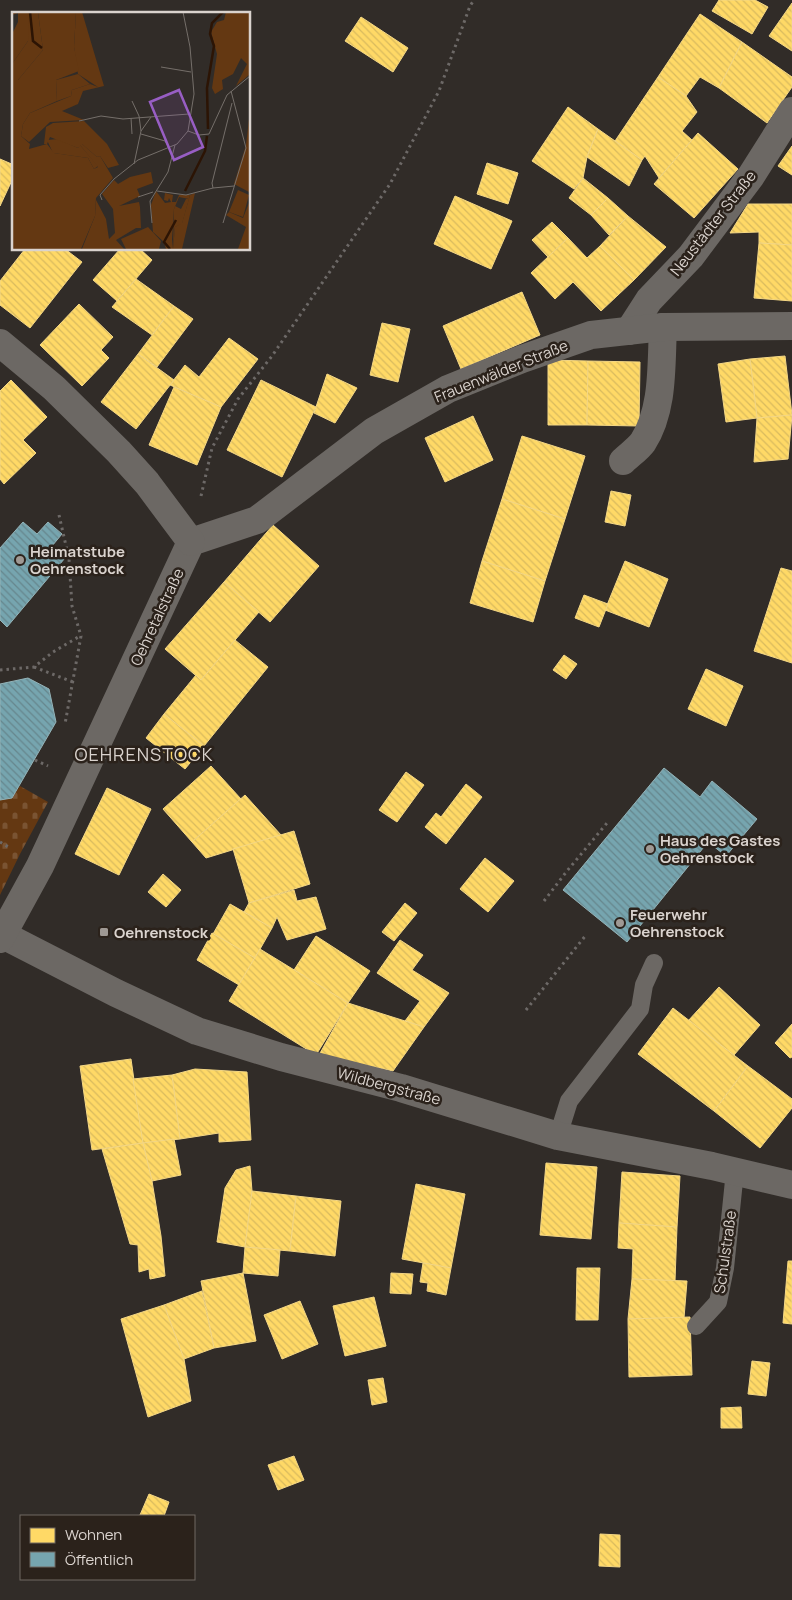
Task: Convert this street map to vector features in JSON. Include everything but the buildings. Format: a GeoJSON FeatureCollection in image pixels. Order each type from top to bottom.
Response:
{"type":"FeatureCollection","features":[{"type":"Feature","properties":{"kind":"street","name":"Neustädter Straße"},"geometry":{"type":"LineString","coordinates":[[629,331],[649,300],[691,256],[751,176],[792,111]]}},
{"type":"Feature","properties":{"kind":"street","name":"Frauenwälder Straße"},"geometry":{"type":"LineString","coordinates":[[191,542],[257,520],[374,431],[448,389],[522,359],[592,335],[663,327],[792,326]]}},
{"type":"Feature","properties":{"kind":"street"},"geometry":{"type":"LineString","coordinates":[[623,461],[642,443],[659,398],[663,327]]}},
{"type":"Feature","properties":{"kind":"street"},"geometry":{"type":"LineString","coordinates":[[0,343],[54,388],[119,452],[147,483],[191,542]]}},
{"type":"Feature","properties":{"kind":"street","name":"Oehretalstraße"},"geometry":{"type":"LineString","coordinates":[[2,937],[44,858],[191,542]]}},
{"type":"Feature","properties":{"kind":"street","name":"Wildbergstraße"},"geometry":{"type":"LineString","coordinates":[[2,937],[197,1031],[281,1057],[401,1088],[558,1136],[735,1171],[792,1185]]}},
{"type":"Feature","properties":{"kind":"lane"},"geometry":{"type":"LineString","coordinates":[[558,1136],[569,1101],[640,1009],[644,985],[654,963]]}},
{"type":"Feature","properties":{"kind":"lane","name":"Schulstraße"},"geometry":{"type":"LineString","coordinates":[[696,1326],[718,1302],[725,1268],[735,1171]]}},
{"type":"Feature","properties":{"kind":"path"},"geometry":{"type":"LineString","coordinates":[[191,542],[212,448],[238,399],[272,356],[390,184],[439,91],[470,6],[474,0]]}},
{"type":"Feature","properties":{"kind":"path"},"geometry":{"type":"LineString","coordinates":[[59,515],[69,559],[72,606],[81,636],[65,725]]}},
{"type":"Feature","properties":{"kind":"path"},"geometry":{"type":"LineString","coordinates":[[34,667],[53,652],[81,636]]}},
{"type":"Feature","properties":{"kind":"path"},"geometry":{"type":"LineString","coordinates":[[0,670],[34,667],[73,682]]}},
{"type":"Feature","properties":{"kind":"path"},"geometry":{"type":"LineString","coordinates":[[544,901],[607,823]]}},
{"type":"Feature","properties":{"kind":"path"},"geometry":{"type":"LineString","coordinates":[[526,1010],[586,935]]}},
{"type":"Feature","properties":{"kind":"green space"},"geometry":{"type":"Polygon","coordinates":[[[20,786],[48,802],[0,895],[0,800],[12,798],[20,786]]]}},
{"type":"Feature","properties":{"kind":"place","name":"Heimatstube Oehrenstock"},"geometry":{"type":"Point","coordinates":[20,560]}},
{"type":"Feature","properties":{"kind":"place","name":"Haus des Gastes Oehrenstock"},"geometry":{"type":"Point","coordinates":[650,849]}},
{"type":"Feature","properties":{"kind":"place","name":"Feuerwehr Oehrenstock"},"geometry":{"type":"Point","coordinates":[620,923]}},
{"type":"Feature","properties":{"kind":"place","name":"Oehrenstock"},"geometry":{"type":"Point","coordinates":[104,932]}},
{"type":"Feature","properties":{"kind":"district","name":"OEHRENSTOCK"},"geometry":{"type":"Point","coordinates":[144,754]}}]}
